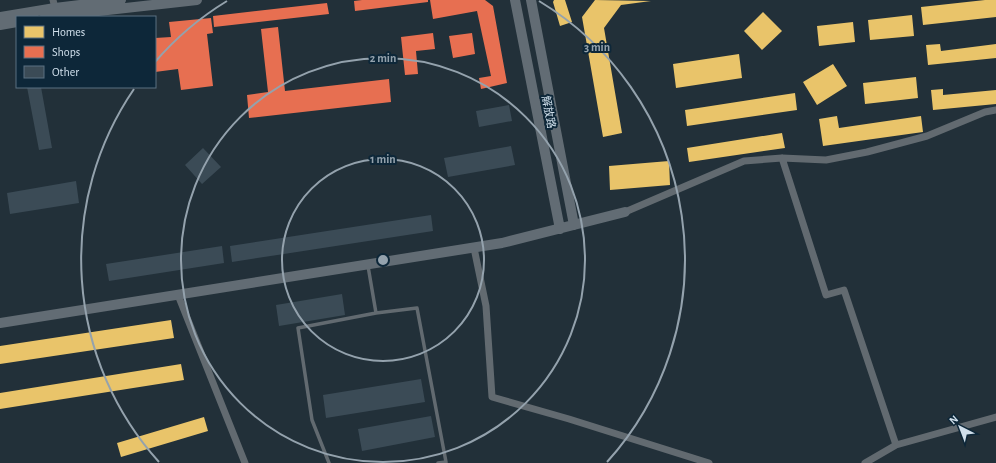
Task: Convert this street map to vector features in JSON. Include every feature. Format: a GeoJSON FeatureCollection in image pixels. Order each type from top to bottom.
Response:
{"type":"FeatureCollection","features":[{"type":"Feature","properties":{"kind":"street"},"geometry":{"type":"LineString","coordinates":[[0,17],[54,4],[121,0]]}},
{"type":"Feature","properties":{"kind":"street"},"geometry":{"type":"LineString","coordinates":[[54,16],[197,0]]}},
{"type":"Feature","properties":{"kind":"street","name":"解放路"},"geometry":{"type":"LineString","coordinates":[[515,0],[560,229]]}},
{"type":"Feature","properties":{"kind":"street","name":"解放路"},"geometry":{"type":"LineString","coordinates":[[531,0],[574,225]]}},
{"type":"Feature","properties":{"kind":"street"},"geometry":{"type":"LineString","coordinates":[[0,25],[16,22]]}},
{"type":"Feature","properties":{"kind":"street"},"geometry":{"type":"LineString","coordinates":[[0,323],[502,243],[625,212],[744,161],[782,158],[826,160],[867,152],[927,136],[985,112],[996,110]]}},
{"type":"Feature","properties":{"kind":"street"},"geometry":{"type":"LineString","coordinates":[[782,158],[826,295],[844,290],[896,445]]}},
{"type":"Feature","properties":{"kind":"street"},"geometry":{"type":"LineString","coordinates":[[474,248],[486,306],[492,398],[569,419],[709,463]]}},
{"type":"Feature","properties":{"kind":"street"},"geometry":{"type":"LineString","coordinates":[[178,295],[245,463]]}},
{"type":"Feature","properties":{"kind":"street"},"geometry":{"type":"LineString","coordinates":[[865,463],[896,445],[996,417]]}},
{"type":"Feature","properties":{"kind":"lane"},"geometry":{"type":"LineString","coordinates":[[368,265],[376,313]]}},
{"type":"Feature","properties":{"kind":"lane"},"geometry":{"type":"LineString","coordinates":[[329,463],[312,420],[298,328],[376,313],[417,308],[446,462],[438,463]]}},
{"type":"Feature","properties":{"kind":"building: Homes"},"geometry":{"type":"Polygon","coordinates":[[[554,0],[565,0],[572,22],[560,26],[553,2],[554,0]]]}},
{"type":"Feature","properties":{"kind":"building: Homes"},"geometry":{"type":"Polygon","coordinates":[[[595,0],[651,1],[621,5],[604,28],[622,133],[603,137],[582,17],[595,0]]]}},
{"type":"Feature","properties":{"kind":"building: Homes"},"geometry":{"type":"Polygon","coordinates":[[[996,0],[996,17],[923,25],[921,7],[996,0]]]}},
{"type":"Feature","properties":{"kind":"building: Homes"},"geometry":{"type":"Polygon","coordinates":[[[763,12],[782,31],[762,50],[744,31],[763,12]]]}},
{"type":"Feature","properties":{"kind":"building: Homes"},"geometry":{"type":"Polygon","coordinates":[[[912,15],[914,36],[870,40],[868,20],[912,15]]]}},
{"type":"Feature","properties":{"kind":"building: Homes"},"geometry":{"type":"Polygon","coordinates":[[[853,22],[855,42],[819,46],[817,26],[853,22]]]}},
{"type":"Feature","properties":{"kind":"building: Homes"},"geometry":{"type":"Polygon","coordinates":[[[940,44],[941,51],[996,44],[996,58],[928,65],[926,45],[940,44]]]}},
{"type":"Feature","properties":{"kind":"building: Homes"},"geometry":{"type":"Polygon","coordinates":[[[739,54],[742,78],[676,88],[673,64],[739,54]]]}},
{"type":"Feature","properties":{"kind":"building: Homes"},"geometry":{"type":"Polygon","coordinates":[[[833,64],[847,86],[817,105],[803,82],[833,64]]]}},
{"type":"Feature","properties":{"kind":"building: Homes"},"geometry":{"type":"Polygon","coordinates":[[[916,77],[918,98],[865,104],[863,83],[916,77]]]}},
{"type":"Feature","properties":{"kind":"building: Homes"},"geometry":{"type":"Polygon","coordinates":[[[943,89],[943,95],[996,90],[996,104],[933,110],[931,90],[943,89]]]}},
{"type":"Feature","properties":{"kind":"building: Homes"},"geometry":{"type":"Polygon","coordinates":[[[795,93],[797,110],[687,126],[685,110],[795,93]]]}},
{"type":"Feature","properties":{"kind":"building: Homes"},"geometry":{"type":"Polygon","coordinates":[[[837,116],[839,128],[921,116],[923,132],[823,146],[819,119],[837,116]]]}},
{"type":"Feature","properties":{"kind":"building: Homes"},"geometry":{"type":"Polygon","coordinates":[[[782,133],[785,148],[689,162],[687,148],[782,133]]]}},
{"type":"Feature","properties":{"kind":"building: Homes"},"geometry":{"type":"Polygon","coordinates":[[[669,161],[670,185],[610,190],[609,166],[669,161]]]}},
{"type":"Feature","properties":{"kind":"building: Homes"},"geometry":{"type":"Polygon","coordinates":[[[171,320],[174,338],[0,364],[0,346],[171,320]]]}},
{"type":"Feature","properties":{"kind":"building: Homes"},"geometry":{"type":"Polygon","coordinates":[[[181,364],[184,380],[0,409],[0,393],[181,364]]]}},
{"type":"Feature","properties":{"kind":"building: Homes"},"geometry":{"type":"Polygon","coordinates":[[[204,417],[208,431],[121,457],[117,443],[204,417]]]}},
{"type":"Feature","properties":{"kind":"building: Shops"},"geometry":{"type":"Polygon","coordinates":[[[428,0],[428,2],[355,11],[354,1],[428,0]]]}},
{"type":"Feature","properties":{"kind":"building: Shops"},"geometry":{"type":"Polygon","coordinates":[[[430,0],[485,0],[493,6],[507,83],[481,89],[479,78],[491,76],[477,11],[433,19],[430,0]]]}},
{"type":"Feature","properties":{"kind":"building: Shops"},"geometry":{"type":"Polygon","coordinates":[[[327,3],[329,14],[214,27],[213,16],[327,3]]]}},
{"type":"Feature","properties":{"kind":"building: Shops"},"geometry":{"type":"Polygon","coordinates":[[[211,18],[213,33],[207,34],[213,86],[181,90],[178,69],[156,72],[156,38],[171,37],[169,22],[211,18]]]}},
{"type":"Feature","properties":{"kind":"building: Shops"},"geometry":{"type":"Polygon","coordinates":[[[278,27],[285,91],[389,79],[391,102],[249,118],[247,95],[268,92],[261,29],[278,27]]]}},
{"type":"Feature","properties":{"kind":"building: Shops"},"geometry":{"type":"Polygon","coordinates":[[[433,33],[435,49],[416,51],[418,74],[405,75],[401,37],[433,33]]]}},
{"type":"Feature","properties":{"kind":"building: Shops"},"geometry":{"type":"Polygon","coordinates":[[[472,33],[475,54],[453,58],[449,36],[472,33]]]}},
{"type":"Feature","properties":{"kind":"building: Other"},"geometry":{"type":"Polygon","coordinates":[[[27,88],[41,88],[52,148],[39,150],[27,88]]]}},
{"type":"Feature","properties":{"kind":"building: Other"},"geometry":{"type":"Polygon","coordinates":[[[509,105],[512,121],[479,127],[476,111],[509,105]]]}},
{"type":"Feature","properties":{"kind":"building: Other"},"geometry":{"type":"Polygon","coordinates":[[[511,146],[515,165],[448,177],[444,158],[511,146]]]}},
{"type":"Feature","properties":{"kind":"building: Other"},"geometry":{"type":"Polygon","coordinates":[[[203,148],[221,167],[202,184],[185,165],[203,148]]]}},
{"type":"Feature","properties":{"kind":"building: Other"},"geometry":{"type":"Polygon","coordinates":[[[76,181],[79,203],[10,214],[7,193],[76,181]]]}},
{"type":"Feature","properties":{"kind":"building: Other"},"geometry":{"type":"Polygon","coordinates":[[[431,215],[433,231],[232,262],[230,246],[431,215]]]}},
{"type":"Feature","properties":{"kind":"building: Other"},"geometry":{"type":"Polygon","coordinates":[[[222,246],[224,263],[109,281],[106,264],[222,246]]]}},
{"type":"Feature","properties":{"kind":"building: Other"},"geometry":{"type":"Polygon","coordinates":[[[342,294],[345,315],[279,326],[276,305],[342,294]]]}},
{"type":"Feature","properties":{"kind":"building: Other"},"geometry":{"type":"Polygon","coordinates":[[[421,379],[425,402],[326,418],[323,395],[421,379]]]}},
{"type":"Feature","properties":{"kind":"building: Other"},"geometry":{"type":"Polygon","coordinates":[[[431,416],[435,437],[362,451],[358,429],[431,416]]]}}]}
